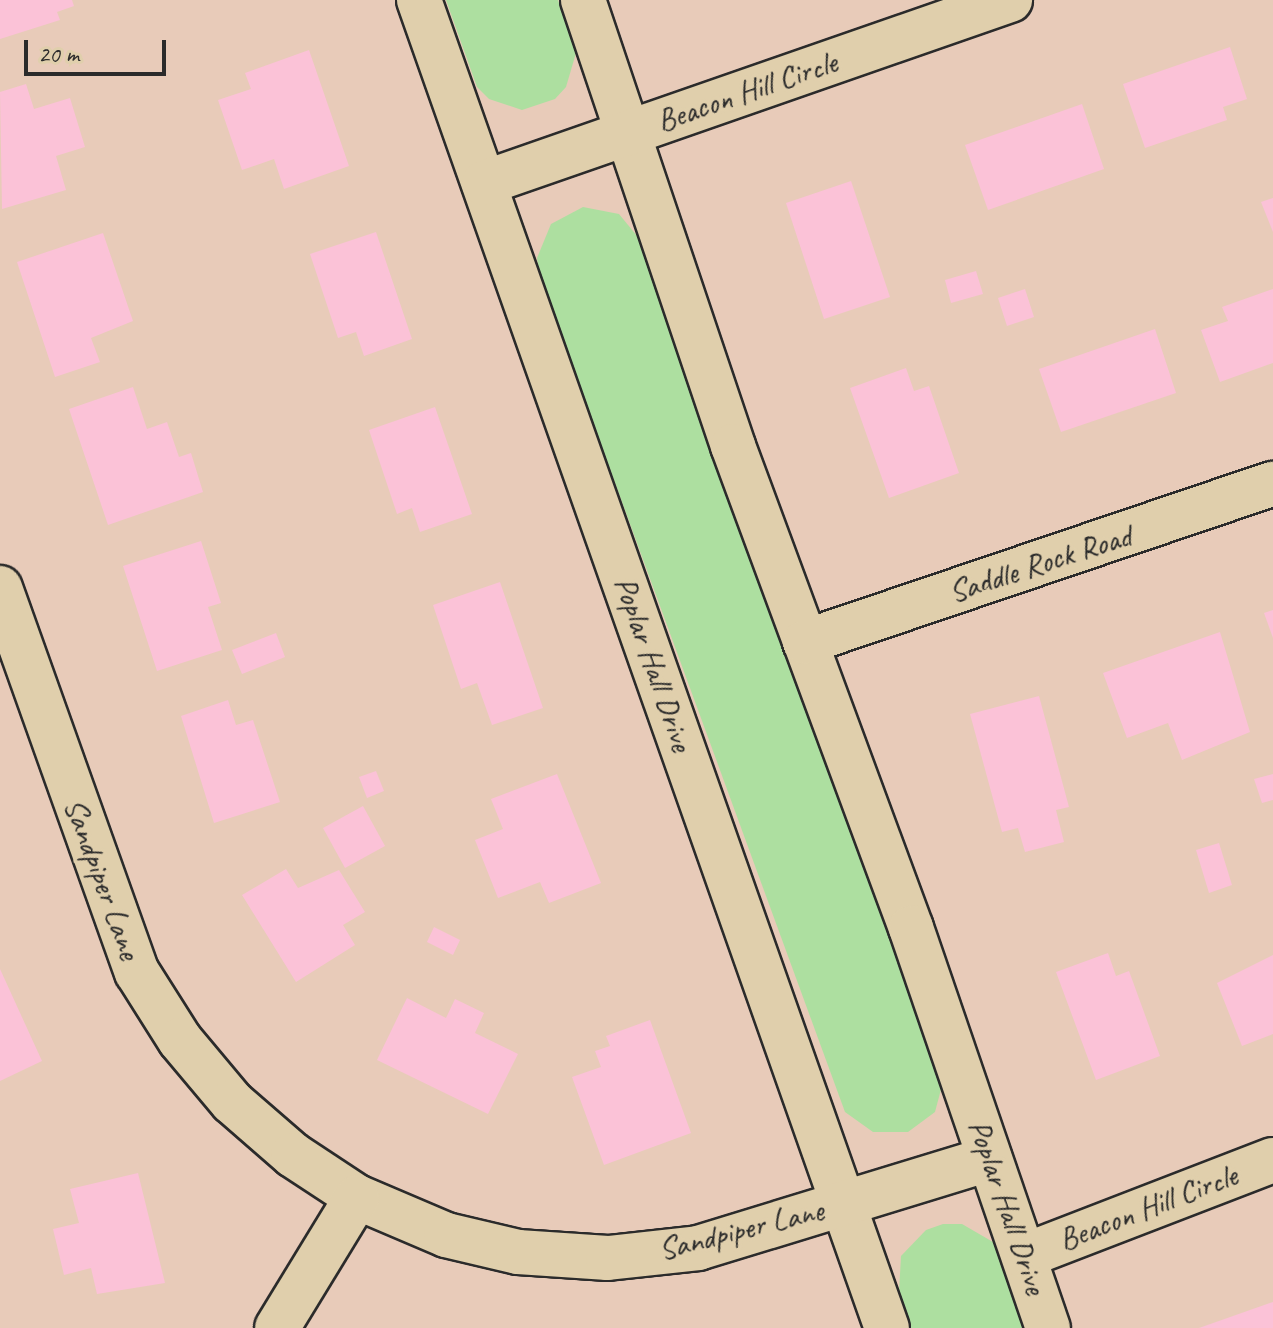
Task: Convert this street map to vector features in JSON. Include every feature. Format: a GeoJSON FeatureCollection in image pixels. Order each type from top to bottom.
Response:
{"type":"FeatureCollection","features":[{"type":"Feature","properties":{"kind":"street","name":"Poplar Hall Drive"},"geometry":{"type":"LineString","coordinates":[[419,0],[887,1328]]}},
{"type":"Feature","properties":{"kind":"street","name":"Poplar Hall Drive"},"geometry":{"type":"LineString","coordinates":[[583,0],[805,642],[1048,1328]]}},
{"type":"Feature","properties":{"kind":"street","name":"Beacon Hill Circle"},"geometry":{"type":"LineString","coordinates":[[484,183],[1010,0]]}},
{"type":"Feature","properties":{"kind":"street","name":"Saddle Rock Road"},"geometry":{"type":"LineString","coordinates":[[805,642],[1273,484]]}},
{"type":"Feature","properties":{"kind":"street","name":"Sandpiper Lane"},"geometry":{"type":"LineString","coordinates":[[0,588],[137,972],[180,1040],[232,1102],[293,1155],[357,1197],[446,1235],[518,1252],[608,1258],[698,1248],[990,1159]]}},
{"type":"Feature","properties":{"kind":"street","name":"Beacon Hill Circle"},"geometry":{"type":"LineString","coordinates":[[1024,1256],[1273,1160]]}},
{"type":"Feature","properties":{"kind":"street"},"geometry":{"type":"LineString","coordinates":[[277,1328],[357,1197]]}},
{"type":"Feature","properties":{"kind":"green space"},"geometry":{"type":"Polygon","coordinates":[[[446,0],[558,0],[576,53],[566,87],[555,99],[522,110],[489,99],[477,87],[446,0]]]}},
{"type":"Feature","properties":{"kind":"green space"},"geometry":{"type":"Polygon","coordinates":[[[583,207],[619,214],[642,242],[944,1078],[935,1112],[908,1132],[873,1132],[845,1112],[539,275],[537,258],[551,224],[583,207]]]}},
{"type":"Feature","properties":{"kind":"green space"},"geometry":{"type":"Polygon","coordinates":[[[943,1224],[962,1224],[993,1242],[1026,1328],[911,1328],[899,1292],[901,1256],[926,1230],[943,1224]]]}},
{"type":"Feature","properties":{"kind":"building"},"geometry":{"type":"Polygon","coordinates":[[[0,0],[72,0],[74,6],[57,12],[60,20],[0,39],[0,0]]]}},
{"type":"Feature","properties":{"kind":"building"},"geometry":{"type":"Polygon","coordinates":[[[1230,47],[1247,99],[1223,107],[1227,120],[1145,148],[1123,84],[1230,47]]]}},
{"type":"Feature","properties":{"kind":"building"},"geometry":{"type":"Polygon","coordinates":[[[309,50],[349,166],[284,189],[274,159],[242,170],[218,100],[251,89],[245,73],[309,50]]]}},
{"type":"Feature","properties":{"kind":"building"},"geometry":{"type":"Polygon","coordinates":[[[26,84],[34,109],[70,98],[85,147],[56,156],[66,190],[2,209],[0,92],[26,84]]]}},
{"type":"Feature","properties":{"kind":"building"},"geometry":{"type":"Polygon","coordinates":[[[1082,104],[1104,169],[988,210],[965,145],[1082,104]]]}},
{"type":"Feature","properties":{"kind":"building"},"geometry":{"type":"Polygon","coordinates":[[[851,181],[890,297],[824,319],[786,203],[851,181]]]}},
{"type":"Feature","properties":{"kind":"building"},"geometry":{"type":"Polygon","coordinates":[[[1273,198],[1273,232],[1261,202],[1273,198]]]}},
{"type":"Feature","properties":{"kind":"building"},"geometry":{"type":"Polygon","coordinates":[[[376,232],[412,339],[364,356],[356,332],[338,338],[310,254],[376,232]]]}},
{"type":"Feature","properties":{"kind":"building"},"geometry":{"type":"Polygon","coordinates":[[[103,233],[133,321],[91,338],[100,362],[55,377],[17,262],[103,233]]]}},
{"type":"Feature","properties":{"kind":"building"},"geometry":{"type":"Polygon","coordinates":[[[976,271],[983,294],[951,303],[945,280],[976,271]]]}},
{"type":"Feature","properties":{"kind":"building"},"geometry":{"type":"Polygon","coordinates":[[[1025,289],[1034,317],[1007,326],[998,298],[1025,289]]]}},
{"type":"Feature","properties":{"kind":"building"},"geometry":{"type":"Polygon","coordinates":[[[1273,289],[1273,363],[1220,382],[1201,330],[1228,321],[1222,307],[1273,289]]]}},
{"type":"Feature","properties":{"kind":"building"},"geometry":{"type":"Polygon","coordinates":[[[1155,329],[1176,393],[1061,432],[1039,369],[1155,329]]]}},
{"type":"Feature","properties":{"kind":"building"},"geometry":{"type":"Polygon","coordinates":[[[906,368],[914,391],[929,386],[959,473],[889,498],[850,388],[906,368]]]}},
{"type":"Feature","properties":{"kind":"building"},"geometry":{"type":"Polygon","coordinates":[[[133,387],[147,429],[167,422],[179,457],[191,453],[203,492],[108,525],[69,409],[133,387]]]}},
{"type":"Feature","properties":{"kind":"building"},"geometry":{"type":"Polygon","coordinates":[[[435,407],[472,514],[420,532],[412,508],[397,514],[369,430],[435,407]]]}},
{"type":"Feature","properties":{"kind":"building"},"geometry":{"type":"Polygon","coordinates":[[[201,541],[221,603],[208,607],[222,650],[157,671],[123,566],[201,541]]]}},
{"type":"Feature","properties":{"kind":"building"},"geometry":{"type":"Polygon","coordinates":[[[500,582],[543,708],[492,725],[477,683],[461,689],[433,605],[500,582]]]}},
{"type":"Feature","properties":{"kind":"building"},"geometry":{"type":"Polygon","coordinates":[[[1273,610],[1273,638],[1264,613],[1273,610]]]}},
{"type":"Feature","properties":{"kind":"building"},"geometry":{"type":"Polygon","coordinates":[[[1220,632],[1250,732],[1182,760],[1168,723],[1127,738],[1103,673],[1220,632]]]}},
{"type":"Feature","properties":{"kind":"building"},"geometry":{"type":"Polygon","coordinates":[[[276,633],[285,657],[242,674],[232,650],[276,633]]]}},
{"type":"Feature","properties":{"kind":"building"},"geometry":{"type":"Polygon","coordinates":[[[1039,696],[1069,807],[1056,810],[1064,842],[1025,852],[1018,828],[1002,832],[970,714],[1039,696]]]}},
{"type":"Feature","properties":{"kind":"building"},"geometry":{"type":"Polygon","coordinates":[[[228,700],[236,725],[253,720],[280,802],[214,823],[181,716],[228,700]]]}},
{"type":"Feature","properties":{"kind":"building"},"geometry":{"type":"Polygon","coordinates":[[[376,771],[384,791],[367,798],[359,777],[376,771]]]}},
{"type":"Feature","properties":{"kind":"building"},"geometry":{"type":"Polygon","coordinates":[[[557,774],[601,883],[549,903],[540,882],[498,898],[475,840],[503,829],[491,799],[557,774]]]}},
{"type":"Feature","properties":{"kind":"building"},"geometry":{"type":"Polygon","coordinates":[[[1273,774],[1273,800],[1262,803],[1254,779],[1273,774]]]}},
{"type":"Feature","properties":{"kind":"building"},"geometry":{"type":"Polygon","coordinates":[[[363,806],[385,846],[345,868],[323,828],[363,806]]]}},
{"type":"Feature","properties":{"kind":"building"},"geometry":{"type":"Polygon","coordinates":[[[1219,843],[1232,885],[1209,893],[1196,850],[1219,843]]]}},
{"type":"Feature","properties":{"kind":"building"},"geometry":{"type":"Polygon","coordinates":[[[286,869],[298,888],[339,870],[365,912],[343,925],[355,945],[296,982],[242,895],[286,869]]]}},
{"type":"Feature","properties":{"kind":"building"},"geometry":{"type":"Polygon","coordinates":[[[434,927],[460,940],[453,955],[427,942],[434,927]]]}},
{"type":"Feature","properties":{"kind":"building"},"geometry":{"type":"Polygon","coordinates":[[[1108,953],[1116,976],[1129,971],[1160,1056],[1096,1080],[1056,972],[1108,953]]]}},
{"type":"Feature","properties":{"kind":"building"},"geometry":{"type":"Polygon","coordinates":[[[1273,955],[1273,1034],[1242,1046],[1217,983],[1273,955]]]}},
{"type":"Feature","properties":{"kind":"building"},"geometry":{"type":"Polygon","coordinates":[[[0,969],[42,1061],[0,1081],[0,969]]]}},
{"type":"Feature","properties":{"kind":"building"},"geometry":{"type":"Polygon","coordinates":[[[407,998],[446,1018],[455,999],[484,1013],[475,1033],[518,1054],[488,1114],[377,1060],[407,998]]]}},
{"type":"Feature","properties":{"kind":"building"},"geometry":{"type":"Polygon","coordinates":[[[650,1020],[691,1133],[604,1165],[572,1077],[601,1067],[595,1051],[610,1046],[606,1036],[650,1020]]]}},
{"type":"Feature","properties":{"kind":"building"},"geometry":{"type":"Polygon","coordinates":[[[138,1173],[165,1283],[97,1294],[91,1268],[64,1275],[53,1229],[79,1223],[70,1189],[138,1173]]]}},
{"type":"Feature","properties":{"kind":"building"},"geometry":{"type":"Polygon","coordinates":[[[1273,1302],[1273,1328],[1199,1328],[1273,1302]]]}}]}
